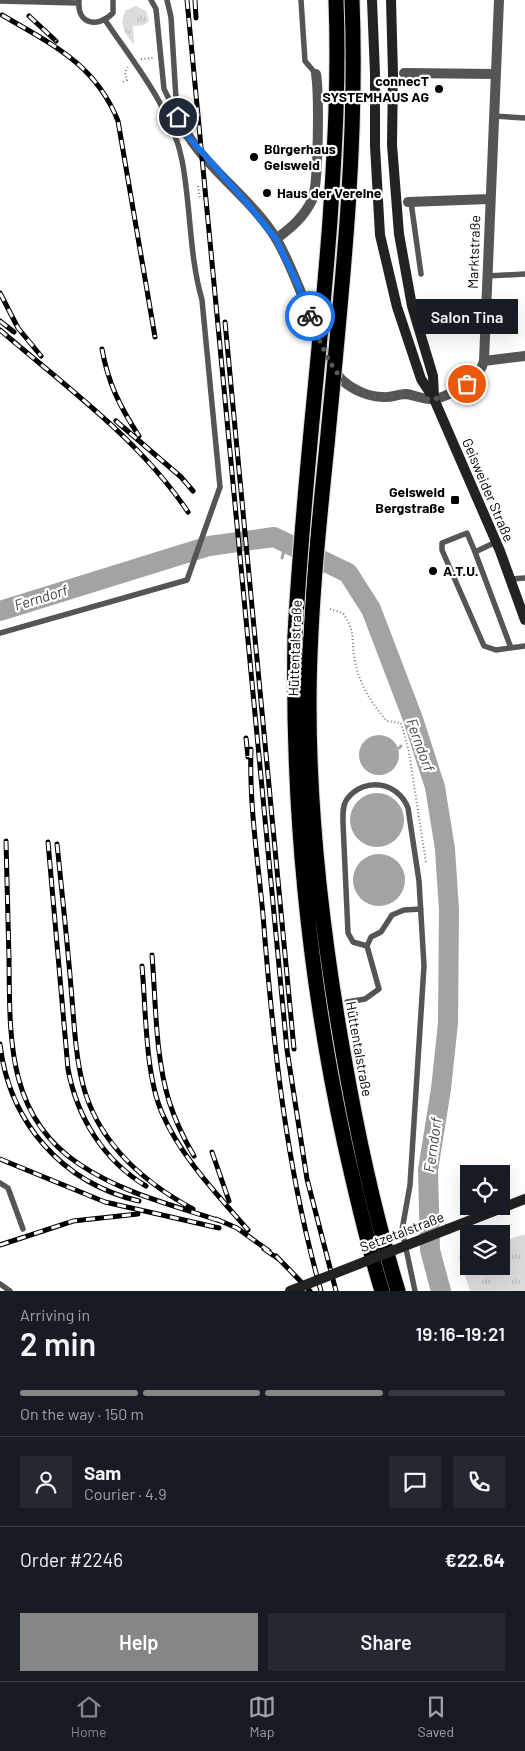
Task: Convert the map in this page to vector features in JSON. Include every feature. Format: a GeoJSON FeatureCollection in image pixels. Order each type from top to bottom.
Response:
{"type":"FeatureCollection","features":[{"type":"Feature","properties":{"kind":"highway","name":"Hüttentalstraße"},"geometry":{"type":"LineString","coordinates":[[336,0],[336,133],[323,314],[298,573],[295,636],[295,769],[304,895],[334,1095],[354,1184],[382,1291]]}},
{"type":"Feature","properties":{"kind":"highway","name":"Hüttentalstraße"},"geometry":{"type":"LineString","coordinates":[[352,0],[352,132],[339,313],[314,575],[311,636],[309,706],[313,822],[328,954],[350,1093],[369,1180],[398,1291]]}},
{"type":"Feature","properties":{"kind":"main road","name":"Geisweider Straße"},"geometry":{"type":"LineString","coordinates":[[372,0],[375,146],[380,235],[400,316],[421,378],[434,399],[496,542],[525,620]]}},
{"type":"Feature","properties":{"kind":"main road","name":"Geisweider Straße"},"geometry":{"type":"LineString","coordinates":[[391,0],[392,145],[398,234],[412,306],[433,376],[434,399]]}},
{"type":"Feature","properties":{"kind":"main road","name":"Setzetalstraße"},"geometry":{"type":"LineString","coordinates":[[290,1291],[525,1199]]}},
{"type":"Feature","properties":{"kind":"street","name":"Marktstraße"},"geometry":{"type":"LineString","coordinates":[[484,361],[498,0]]}},
{"type":"Feature","properties":{"kind":"street"},"geometry":{"type":"LineString","coordinates":[[276,239],[297,223],[313,199],[317,147],[318,88],[316,74]]}},
{"type":"Feature","properties":{"kind":"street"},"geometry":{"type":"LineString","coordinates":[[404,74],[495,74]]}},
{"type":"Feature","properties":{"kind":"street"},"geometry":{"type":"LineString","coordinates":[[178,117],[185,133],[276,239],[297,283],[330,364],[342,380],[356,390],[371,396],[384,398],[406,394],[434,399],[467,384],[482,371],[484,361],[525,356]]}},
{"type":"Feature","properties":{"kind":"street","name":"Marktstraße"},"geometry":{"type":"LineString","coordinates":[[410,202],[489,198]]}},
{"type":"Feature","properties":{"kind":"lane"},"geometry":{"type":"LineString","coordinates":[[151,0],[156,9],[164,89],[178,117]]}},
{"type":"Feature","properties":{"kind":"lane"},"geometry":{"type":"LineString","coordinates":[[166,0],[171,17],[178,117]]}},
{"type":"Feature","properties":{"kind":"lane"},"geometry":{"type":"LineString","coordinates":[[301,0],[305,61],[316,74]]}},
{"type":"Feature","properties":{"kind":"lane"},"geometry":{"type":"LineString","coordinates":[[0,1],[78,2],[82,17],[89,22],[98,23],[105,20],[112,13],[116,1]]}},
{"type":"Feature","properties":{"kind":"lane"},"geometry":{"type":"LineString","coordinates":[[0,633],[187,580],[220,487],[202,300],[196,279],[191,218],[182,159],[174,134],[157,100],[105,20]]}},
{"type":"Feature","properties":{"kind":"lane"},"geometry":{"type":"LineString","coordinates":[[494,116],[525,118]]}},
{"type":"Feature","properties":{"kind":"lane"},"geometry":{"type":"LineString","coordinates":[[410,202],[421,274]]}},
{"type":"Feature","properties":{"kind":"lane"},"geometry":{"type":"LineString","coordinates":[[486,276],[525,274]]}},
{"type":"Feature","properties":{"kind":"lane"},"geometry":{"type":"LineString","coordinates":[[511,648],[467,533],[442,543],[442,550],[484,646],[496,650],[511,648],[525,646]]}},
{"type":"Feature","properties":{"kind":"lane"},"geometry":{"type":"LineString","coordinates":[[475,552],[496,542]]}},
{"type":"Feature","properties":{"kind":"lane"},"geometry":{"type":"LineString","coordinates":[[510,579],[525,578]]}},
{"type":"Feature","properties":{"kind":"lane"},"geometry":{"type":"LineString","coordinates":[[367,946],[353,942],[348,933],[343,823],[347,800],[363,787],[374,784],[383,785],[400,794],[405,800],[408,808],[421,909],[424,966],[419,1063],[410,1185],[402,1230],[415,1291]]}},
{"type":"Feature","properties":{"kind":"lane"},"geometry":{"type":"LineString","coordinates":[[347,1002],[365,999],[380,989],[367,946],[371,937],[381,932],[392,915],[404,910],[421,909]]}},
{"type":"Feature","properties":{"kind":"lane"},"geometry":{"type":"LineString","coordinates":[[0,1184],[8,1188],[23,1229]]}},
{"type":"Feature","properties":{"kind":"lane"},"geometry":{"type":"LineString","coordinates":[[0,1284],[10,1291]]}},
{"type":"Feature","properties":{"kind":"path"},"geometry":{"type":"LineString","coordinates":[[198,186],[200,200]]}},
{"type":"Feature","properties":{"kind":"green space"},"geometry":{"type":"Polygon","coordinates":[[[136,6],[146,11],[149,21],[144,25],[133,26],[134,45],[125,33],[123,20],[126,10],[136,6]]]}},
{"type":"Feature","properties":{"kind":"green space"},"geometry":{"type":"Polygon","coordinates":[[[525,1234],[525,1291],[470,1291],[465,1275],[510,1275],[510,1239],[525,1234]]]}},
{"type":"Feature","properties":{"kind":"shaded area"},"geometry":{"type":"Polygon","coordinates":[[[383,735],[390,738],[396,744],[399,755],[398,763],[390,772],[383,775],[375,775],[368,772],[360,763],[359,751],[362,744],[371,736],[383,735]]]}},
{"type":"Feature","properties":{"kind":"shaded area"},"geometry":{"type":"Polygon","coordinates":[[[377,793],[387,795],[396,801],[402,810],[404,820],[402,830],[396,839],[387,845],[377,847],[367,845],[358,839],[352,830],[350,820],[352,810],[358,801],[367,795],[377,793]]]}},
{"type":"Feature","properties":{"kind":"shaded area"},"geometry":{"type":"Polygon","coordinates":[[[374,854],[384,854],[398,861],[405,875],[405,885],[398,899],[384,906],[374,906],[364,902],[357,895],[353,885],[353,875],[357,865],[364,858],[374,854]]]}},
{"type":"Feature","properties":{"kind":"waterway","name":"Ferndorf"},"geometry":{"type":"LineString","coordinates":[[0,611],[209,546],[274,537],[348,573],[371,609],[413,719],[435,787],[445,849],[449,910],[448,1023],[441,1089],[428,1170],[430,1250],[441,1291]]}},
{"type":"Feature","properties":{"kind":"waterway"},"geometry":{"type":"LineString","coordinates":[[282,558],[286,543]]}},
{"type":"Feature","properties":{"kind":"waterway","name":"Ferndorf"},"geometry":{"type":"LineString","coordinates":[[411,738],[417,732]]}},
{"type":"Feature","properties":{"kind":"railway"},"geometry":{"type":"LineString","coordinates":[[187,0],[287,1050],[307,1179],[336,1291]]}},
{"type":"Feature","properties":{"kind":"railway"},"geometry":{"type":"LineString","coordinates":[[195,0],[196,18]]}},
{"type":"Feature","properties":{"kind":"railway"},"geometry":{"type":"LineString","coordinates":[[2,15],[55,47],[85,70],[109,101],[118,121],[155,337]]}},
{"type":"Feature","properties":{"kind":"railway"},"geometry":{"type":"LineString","coordinates":[[29,16],[56,41]]}},
{"type":"Feature","properties":{"kind":"railway"},"geometry":{"type":"LineString","coordinates":[[0,293],[18,328],[41,356]]}},
{"type":"Feature","properties":{"kind":"railway"},"geometry":{"type":"LineString","coordinates":[[0,321],[14,332]]}},
{"type":"Feature","properties":{"kind":"railway"},"geometry":{"type":"LineString","coordinates":[[225,322],[294,1049]]}},
{"type":"Feature","properties":{"kind":"railway"},"geometry":{"type":"LineString","coordinates":[[0,330],[125,438],[148,461],[188,512]]}},
{"type":"Feature","properties":{"kind":"railway"},"geometry":{"type":"LineString","coordinates":[[102,349],[116,394],[139,436]]}},
{"type":"Feature","properties":{"kind":"railway"},"geometry":{"type":"LineString","coordinates":[[116,421],[181,477],[193,491]]}},
{"type":"Feature","properties":{"kind":"railway"},"geometry":{"type":"LineString","coordinates":[[246,738],[248,757]]}},
{"type":"Feature","properties":{"kind":"railway"},"geometry":{"type":"LineString","coordinates":[[251,749],[253,811],[271,1010],[283,1104],[299,1198],[321,1291]]}},
{"type":"Feature","properties":{"kind":"railway"},"geometry":{"type":"LineString","coordinates":[[6,841],[12,1045],[17,1072],[25,1098],[37,1122],[55,1144],[79,1164],[96,1174],[149,1198],[223,1222]]}},
{"type":"Feature","properties":{"kind":"railway"},"geometry":{"type":"LineString","coordinates":[[48,842],[68,1069],[72,1087],[85,1120],[94,1136],[117,1164],[146,1186]]}},
{"type":"Feature","properties":{"kind":"railway"},"geometry":{"type":"LineString","coordinates":[[57,844],[76,1049],[80,1073],[90,1106],[99,1125],[125,1158],[157,1186],[193,1209]]}},
{"type":"Feature","properties":{"kind":"railway"},"geometry":{"type":"LineString","coordinates":[[152,955],[157,1029],[164,1083],[174,1115],[194,1156]]}},
{"type":"Feature","properties":{"kind":"railway"},"geometry":{"type":"LineString","coordinates":[[142,966],[149,1061],[156,1097],[162,1113],[189,1160],[248,1230]]}},
{"type":"Feature","properties":{"kind":"railway"},"geometry":{"type":"LineString","coordinates":[[0,1044],[5,1072],[15,1099],[28,1123],[44,1145],[64,1164],[86,1180],[111,1192],[139,1201]]}},
{"type":"Feature","properties":{"kind":"railway"},"geometry":{"type":"LineString","coordinates":[[212,1152],[229,1201]]}},
{"type":"Feature","properties":{"kind":"railway"},"geometry":{"type":"LineString","coordinates":[[0,1159],[105,1202],[219,1228]]}},
{"type":"Feature","properties":{"kind":"railway"},"geometry":{"type":"LineString","coordinates":[[0,1245],[73,1221],[138,1214]]}},
{"type":"Feature","properties":{"kind":"railway"},"geometry":{"type":"LineString","coordinates":[[216,1219],[237,1228],[269,1251]]}},
{"type":"Feature","properties":{"kind":"railway"},"geometry":{"type":"LineString","coordinates":[[264,1249],[280,1260]]}},
{"type":"Feature","properties":{"kind":"railway"},"geometry":{"type":"LineString","coordinates":[[276,1256],[310,1291]]}},
{"type":"Feature","properties":{"kind":"way so far"},"geometry":{"type":"LineString","coordinates":[[310,316],[330,364],[342,380],[356,390],[371,396],[384,398],[406,394],[434,399],[467,384]]}},
{"type":"Feature","properties":{"kind":"place","name":"connecT SYSTEMHAUS AG"},"geometry":{"type":"Point","coordinates":[439,89]}},
{"type":"Feature","properties":{"kind":"place","name":"Bürgerhaus Geisweid"},"geometry":{"type":"Point","coordinates":[254,157]}},
{"type":"Feature","properties":{"kind":"place","name":"Haus der Vereine"},"geometry":{"type":"Point","coordinates":[267,193]}},
{"type":"Feature","properties":{"kind":"place","name":"Salon Tina"},"geometry":{"type":"Point","coordinates":[467,384]}},
{"type":"Feature","properties":{"kind":"place","name":"Geisweid Bergstraße"},"geometry":{"type":"Point","coordinates":[455,500]}},
{"type":"Feature","properties":{"kind":"place","name":"A.T.U."},"geometry":{"type":"Point","coordinates":[433,571]}},
{"type":"Feature","properties":{"kind":"route"},"geometry":{"type":"LineString","coordinates":[[178,117],[185,133],[276,239],[310,316]]}}]}
